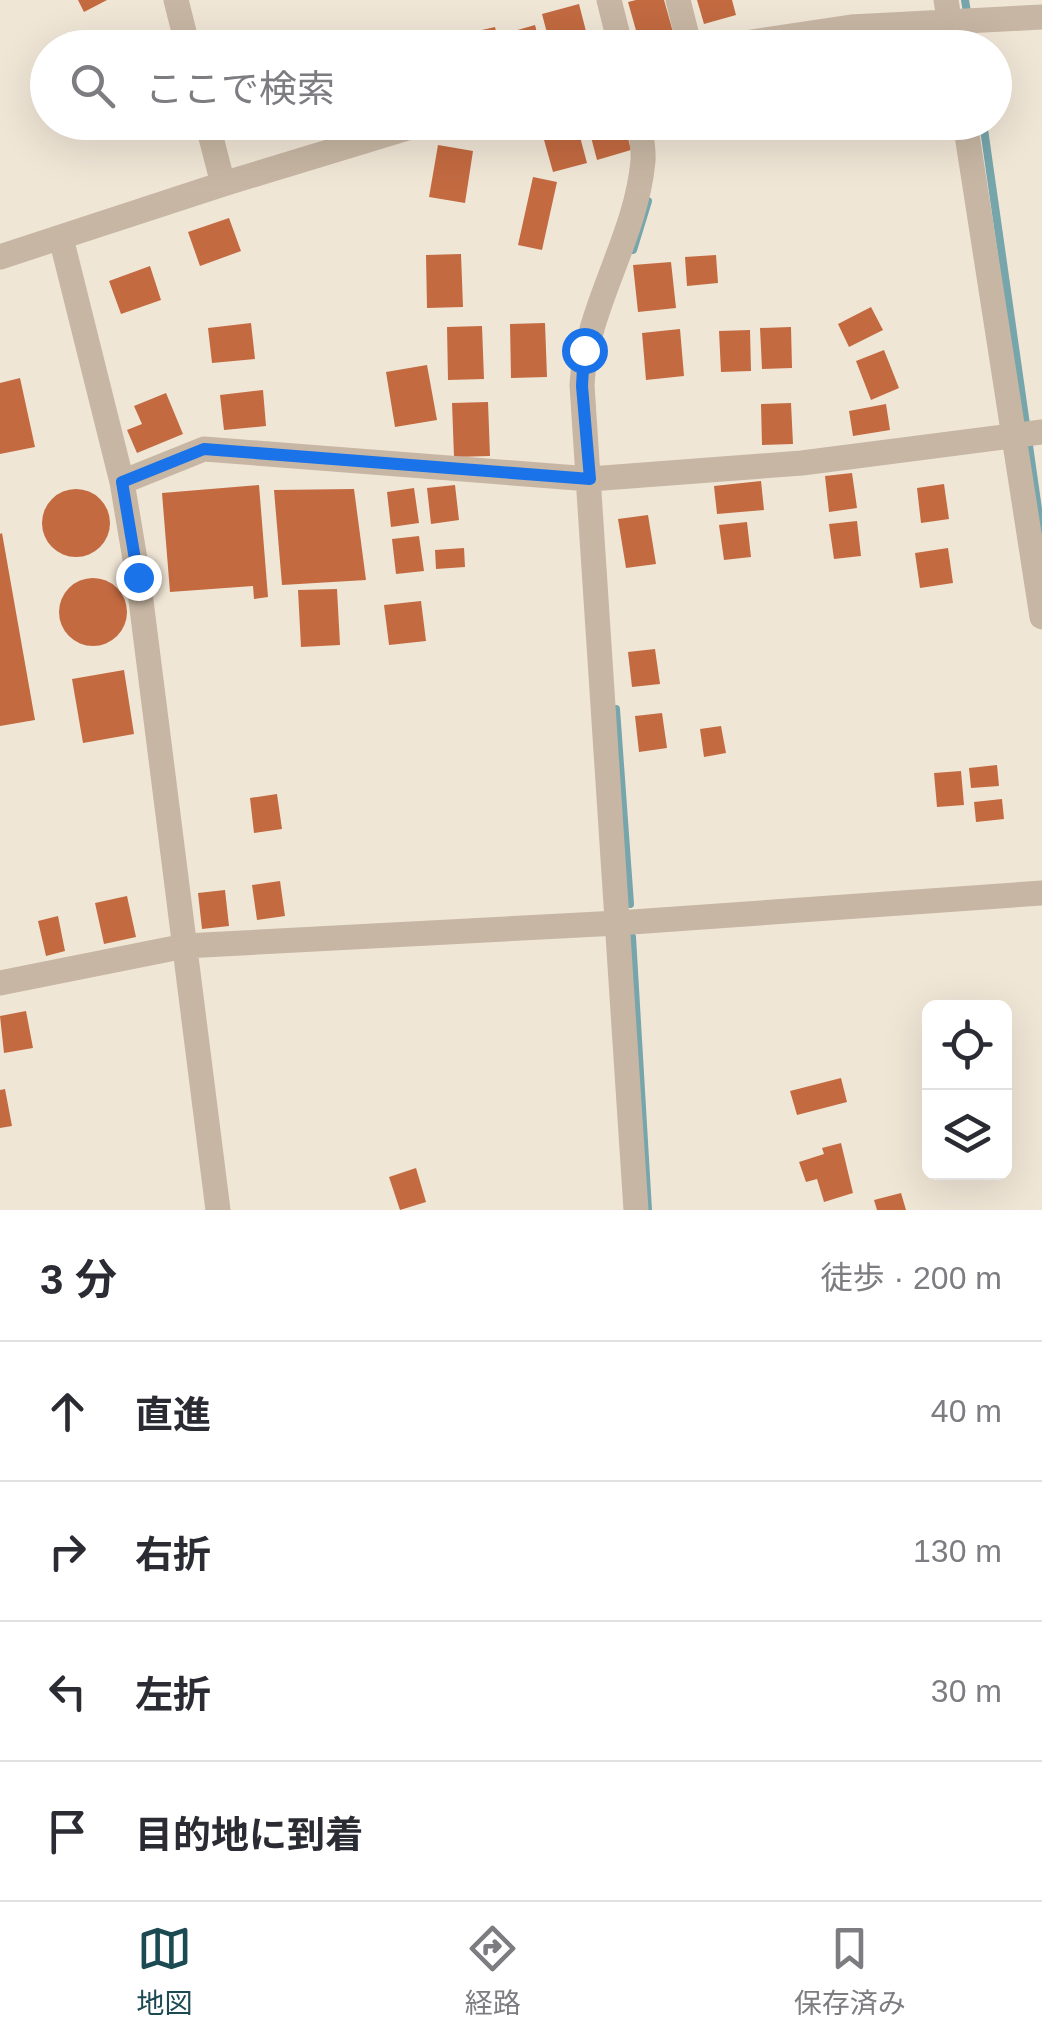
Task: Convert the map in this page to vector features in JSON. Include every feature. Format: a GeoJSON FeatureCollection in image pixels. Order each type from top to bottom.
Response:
{"type":"FeatureCollection","features":[{"type":"Feature","properties":{"kind":"street"},"geometry":{"type":"LineString","coordinates":[[176,0],[184,30]]}},
{"type":"Feature","properties":{"kind":"street"},"geometry":{"type":"LineString","coordinates":[[608,0],[616,30]]}},
{"type":"Feature","properties":{"kind":"street"},"geometry":{"type":"LineString","coordinates":[[678,0],[686,30]]}},
{"type":"Feature","properties":{"kind":"street"},"geometry":{"type":"LineString","coordinates":[[831,30],[951,13],[984,19],[1042,16]]}},
{"type":"Feature","properties":{"kind":"street"},"geometry":{"type":"LineString","coordinates":[[212,140],[223,184]]}},
{"type":"Feature","properties":{"kind":"street"},"geometry":{"type":"LineString","coordinates":[[2,248],[61,238],[368,140]]}},
{"type":"Feature","properties":{"kind":"street"},"geometry":{"type":"LineString","coordinates":[[636,1210],[582,386],[584,350],[637,200],[644,157],[642,140]]}},
{"type":"Feature","properties":{"kind":"street"},"geometry":{"type":"LineString","coordinates":[[969,140],[1029,433],[1042,617]]}},
{"type":"Feature","properties":{"kind":"street"},"geometry":{"type":"LineString","coordinates":[[61,238],[122,482],[138,577],[218,1210]]}},
{"type":"Feature","properties":{"kind":"street"},"geometry":{"type":"LineString","coordinates":[[122,482],[204,449],[590,479],[802,462],[1029,433]]}},
{"type":"Feature","properties":{"kind":"street"},"geometry":{"type":"LineString","coordinates":[[0,983],[185,946],[618,923],[1042,893]]}},
{"type":"Feature","properties":{"kind":"building"},"geometry":{"type":"Polygon","coordinates":[[[78,0],[107,0],[84,12],[78,0]]]}},
{"type":"Feature","properties":{"kind":"building"},"geometry":{"type":"Polygon","coordinates":[[[664,0],[672,30],[636,30],[628,2],[664,0]]]}},
{"type":"Feature","properties":{"kind":"building"},"geometry":{"type":"Polygon","coordinates":[[[697,0],[732,0],[736,15],[704,24],[697,0]]]}},
{"type":"Feature","properties":{"kind":"building"},"geometry":{"type":"Polygon","coordinates":[[[579,4],[586,30],[546,30],[542,14],[579,4]]]}},
{"type":"Feature","properties":{"kind":"building"},"geometry":{"type":"Polygon","coordinates":[[[544,140],[581,140],[587,163],[553,172],[544,140]]]}},
{"type":"Feature","properties":{"kind":"building"},"geometry":{"type":"Polygon","coordinates":[[[592,140],[628,140],[631,150],[597,160],[592,140]]]}},
{"type":"Feature","properties":{"kind":"building"},"geometry":{"type":"Polygon","coordinates":[[[438,145],[473,151],[465,203],[429,197],[438,145]]]}},
{"type":"Feature","properties":{"kind":"building"},"geometry":{"type":"Polygon","coordinates":[[[533,177],[557,182],[542,250],[518,245],[533,177]]]}},
{"type":"Feature","properties":{"kind":"building"},"geometry":{"type":"Polygon","coordinates":[[[229,218],[241,251],[200,266],[188,232],[229,218]]]}},
{"type":"Feature","properties":{"kind":"building"},"geometry":{"type":"Polygon","coordinates":[[[461,254],[463,307],[427,308],[426,255],[461,254]]]}},
{"type":"Feature","properties":{"kind":"building"},"geometry":{"type":"Polygon","coordinates":[[[716,255],[718,283],[687,286],[685,257],[716,255]]]}},
{"type":"Feature","properties":{"kind":"building"},"geometry":{"type":"Polygon","coordinates":[[[671,262],[676,308],[638,312],[633,265],[671,262]]]}},
{"type":"Feature","properties":{"kind":"building"},"geometry":{"type":"Polygon","coordinates":[[[150,266],[161,300],[121,314],[109,281],[150,266]]]}},
{"type":"Feature","properties":{"kind":"building"},"geometry":{"type":"Polygon","coordinates":[[[871,307],[883,330],[849,347],[838,324],[871,307]]]}},
{"type":"Feature","properties":{"kind":"building"},"geometry":{"type":"Polygon","coordinates":[[[251,323],[255,359],[212,363],[208,328],[251,323]]]}},
{"type":"Feature","properties":{"kind":"building"},"geometry":{"type":"Polygon","coordinates":[[[545,323],[547,377],[511,378],[510,324],[545,323]]]}},
{"type":"Feature","properties":{"kind":"building"},"geometry":{"type":"Polygon","coordinates":[[[482,326],[484,379],[448,380],[447,327],[482,326]]]}},
{"type":"Feature","properties":{"kind":"building"},"geometry":{"type":"Polygon","coordinates":[[[791,327],[792,368],[762,369],[760,328],[791,327]]]}},
{"type":"Feature","properties":{"kind":"building"},"geometry":{"type":"Polygon","coordinates":[[[680,329],[684,376],[646,380],[642,333],[680,329]]]}},
{"type":"Feature","properties":{"kind":"building"},"geometry":{"type":"Polygon","coordinates":[[[750,330],[751,371],[721,372],[719,331],[750,330]]]}},
{"type":"Feature","properties":{"kind":"building"},"geometry":{"type":"Polygon","coordinates":[[[884,350],[899,388],[871,400],[856,361],[884,350]]]}},
{"type":"Feature","properties":{"kind":"building"},"geometry":{"type":"Polygon","coordinates":[[[427,365],[437,420],[395,427],[386,372],[427,365]]]}},
{"type":"Feature","properties":{"kind":"building"},"geometry":{"type":"Polygon","coordinates":[[[20,378],[35,447],[0,454],[0,383],[20,378]]]}},
{"type":"Feature","properties":{"kind":"building"},"geometry":{"type":"Polygon","coordinates":[[[263,390],[266,426],[224,430],[220,395],[263,390]]]}},
{"type":"Feature","properties":{"kind":"building"},"geometry":{"type":"Polygon","coordinates":[[[166,393],[183,434],[137,453],[127,430],[142,424],[134,406],[166,393]]]}},
{"type":"Feature","properties":{"kind":"building"},"geometry":{"type":"Polygon","coordinates":[[[488,402],[490,456],[454,457],[452,403],[488,402]]]}},
{"type":"Feature","properties":{"kind":"building"},"geometry":{"type":"Polygon","coordinates":[[[791,403],[793,444],[762,445],[761,404],[791,403]]]}},
{"type":"Feature","properties":{"kind":"building"},"geometry":{"type":"Polygon","coordinates":[[[886,404],[890,430],[853,436],[849,411],[886,404]]]}},
{"type":"Feature","properties":{"kind":"building"},"geometry":{"type":"Polygon","coordinates":[[[852,473],[857,508],[829,512],[825,476],[852,473]]]}},
{"type":"Feature","properties":{"kind":"building"},"geometry":{"type":"Polygon","coordinates":[[[761,481],[764,510],[717,514],[714,486],[761,481]]]}},
{"type":"Feature","properties":{"kind":"building"},"geometry":{"type":"Polygon","coordinates":[[[944,484],[949,519],[921,523],[917,488],[944,484]]]}},
{"type":"Feature","properties":{"kind":"building"},"geometry":{"type":"Polygon","coordinates":[[[259,485],[268,597],[254,599],[253,586],[170,592],[162,493],[259,485]]]}},
{"type":"Feature","properties":{"kind":"building"},"geometry":{"type":"Polygon","coordinates":[[[455,485],[459,520],[431,524],[427,488],[455,485]]]}},
{"type":"Feature","properties":{"kind":"building"},"geometry":{"type":"Polygon","coordinates":[[[414,488],[419,523],[391,527],[387,492],[414,488]]]}},
{"type":"Feature","properties":{"kind":"building"},"geometry":{"type":"Polygon","coordinates":[[[76,489],[89,491],[100,499],[108,510],[108,536],[100,547],[89,555],[76,557],[63,555],[52,547],[44,536],[42,523],[44,510],[52,499],[63,491],[76,489]]]}},
{"type":"Feature","properties":{"kind":"building"},"geometry":{"type":"Polygon","coordinates":[[[354,489],[366,580],[282,585],[274,490],[354,489]]]}},
{"type":"Feature","properties":{"kind":"building"},"geometry":{"type":"Polygon","coordinates":[[[648,515],[656,564],[626,568],[618,519],[648,515]]]}},
{"type":"Feature","properties":{"kind":"building"},"geometry":{"type":"Polygon","coordinates":[[[857,521],[861,556],[834,559],[829,524],[857,521]]]}},
{"type":"Feature","properties":{"kind":"building"},"geometry":{"type":"Polygon","coordinates":[[[747,522],[751,557],[724,560],[719,525],[747,522]]]}},
{"type":"Feature","properties":{"kind":"building"},"geometry":{"type":"Polygon","coordinates":[[[0,534],[35,720],[0,726],[0,534]]]}},
{"type":"Feature","properties":{"kind":"building"},"geometry":{"type":"Polygon","coordinates":[[[419,536],[424,571],[396,574],[392,539],[419,536]]]}},
{"type":"Feature","properties":{"kind":"building"},"geometry":{"type":"Polygon","coordinates":[[[464,548],[465,567],[436,569],[435,550],[464,548]]]}},
{"type":"Feature","properties":{"kind":"building"},"geometry":{"type":"Polygon","coordinates":[[[948,548],[953,583],[920,588],[915,553],[948,548]]]}},
{"type":"Feature","properties":{"kind":"building"},"geometry":{"type":"Polygon","coordinates":[[[93,578],[106,580],[117,588],[125,599],[125,625],[117,636],[106,644],[93,646],[80,644],[69,636],[61,625],[59,612],[61,599],[69,588],[80,580],[93,578]]]}},
{"type":"Feature","properties":{"kind":"building"},"geometry":{"type":"Polygon","coordinates":[[[337,589],[340,645],[301,647],[298,590],[337,589]]]}},
{"type":"Feature","properties":{"kind":"building"},"geometry":{"type":"Polygon","coordinates":[[[421,601],[426,641],[389,645],[384,605],[421,601]]]}},
{"type":"Feature","properties":{"kind":"building"},"geometry":{"type":"Polygon","coordinates":[[[655,649],[660,684],[632,687],[628,652],[655,649]]]}},
{"type":"Feature","properties":{"kind":"building"},"geometry":{"type":"Polygon","coordinates":[[[124,670],[134,734],[83,743],[72,679],[124,670]]]}},
{"type":"Feature","properties":{"kind":"building"},"geometry":{"type":"Polygon","coordinates":[[[662,713],[667,748],[639,752],[635,716],[662,713]]]}},
{"type":"Feature","properties":{"kind":"building"},"geometry":{"type":"Polygon","coordinates":[[[721,726],[726,753],[704,757],[700,729],[721,726]]]}},
{"type":"Feature","properties":{"kind":"building"},"geometry":{"type":"Polygon","coordinates":[[[997,765],[999,786],[971,788],[969,768],[997,765]]]}},
{"type":"Feature","properties":{"kind":"building"},"geometry":{"type":"Polygon","coordinates":[[[961,771],[964,805],[937,807],[934,773],[961,771]]]}},
{"type":"Feature","properties":{"kind":"building"},"geometry":{"type":"Polygon","coordinates":[[[277,794],[282,829],[254,833],[250,798],[277,794]]]}},
{"type":"Feature","properties":{"kind":"building"},"geometry":{"type":"Polygon","coordinates":[[[1002,799],[1004,819],[976,822],[974,802],[1002,799]]]}},
{"type":"Feature","properties":{"kind":"building"},"geometry":{"type":"Polygon","coordinates":[[[280,881],[285,916],[257,920],[252,885],[280,881]]]}},
{"type":"Feature","properties":{"kind":"building"},"geometry":{"type":"Polygon","coordinates":[[[225,890],[229,926],[202,929],[198,893],[225,890]]]}},
{"type":"Feature","properties":{"kind":"building"},"geometry":{"type":"Polygon","coordinates":[[[127,896],[136,937],[104,944],[95,903],[127,896]]]}},
{"type":"Feature","properties":{"kind":"building"},"geometry":{"type":"Polygon","coordinates":[[[58,916],[65,951],[46,956],[38,921],[58,916]]]}},
{"type":"Feature","properties":{"kind":"building"},"geometry":{"type":"Polygon","coordinates":[[[26,1011],[33,1048],[4,1053],[0,1016],[26,1011]]]}},
{"type":"Feature","properties":{"kind":"building"},"geometry":{"type":"Polygon","coordinates":[[[841,1078],[847,1102],[797,1115],[790,1091],[841,1078]]]}},
{"type":"Feature","properties":{"kind":"building"},"geometry":{"type":"Polygon","coordinates":[[[5,1089],[12,1126],[0,1128],[0,1090],[5,1089]]]}},
{"type":"Feature","properties":{"kind":"building"},"geometry":{"type":"Polygon","coordinates":[[[841,1143],[853,1193],[824,1202],[817,1179],[806,1182],[799,1162],[824,1154],[822,1148],[841,1143]]]}},
{"type":"Feature","properties":{"kind":"building"},"geometry":{"type":"Polygon","coordinates":[[[416,1168],[426,1202],[400,1210],[389,1177],[416,1168]]]}},
{"type":"Feature","properties":{"kind":"building"},"geometry":{"type":"Polygon","coordinates":[[[901,1193],[906,1210],[877,1210],[874,1200],[901,1193]]]}},
{"type":"Feature","properties":{"kind":"waterway"},"geometry":{"type":"LineString","coordinates":[[965,0],[970,30]]}},
{"type":"Feature","properties":{"kind":"waterway"},"geometry":{"type":"LineString","coordinates":[[986,140],[1042,537]]}},
{"type":"Feature","properties":{"kind":"waterway"},"geometry":{"type":"LineString","coordinates":[[633,250],[648,201]]}},
{"type":"Feature","properties":{"kind":"waterway"},"geometry":{"type":"LineString","coordinates":[[616,709],[630,904]]}},
{"type":"Feature","properties":{"kind":"waterway"},"geometry":{"type":"LineString","coordinates":[[632,937],[648,1210]]}},
{"type":"Feature","properties":{"kind":"route"},"geometry":{"type":"LineString","coordinates":[[138,577],[122,482],[204,449],[590,479],[582,386],[584,350]]}}]}
